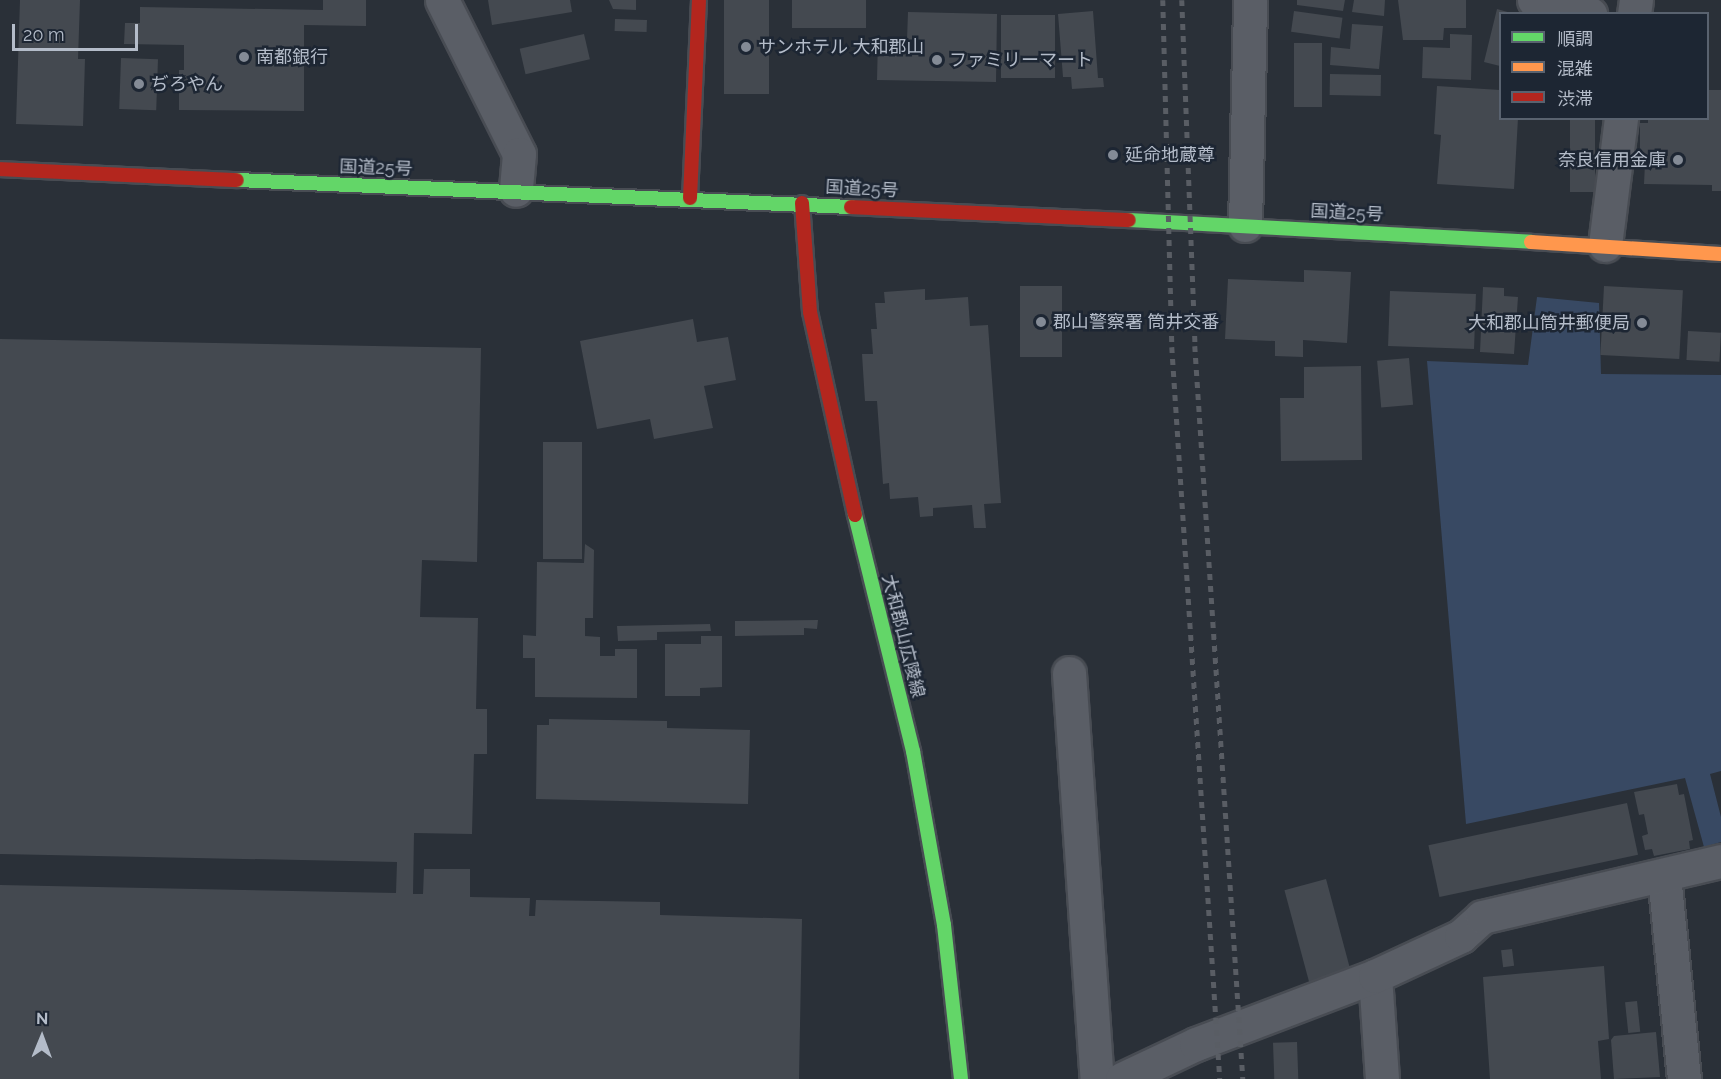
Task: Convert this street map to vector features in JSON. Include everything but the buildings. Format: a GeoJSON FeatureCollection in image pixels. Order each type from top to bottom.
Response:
{"type":"FeatureCollection","features":[{"type":"Feature","properties":{"kind":"main road"},"geometry":{"type":"LineString","coordinates":[[690,198],[699,0]]}},
{"type":"Feature","properties":{"kind":"main road","name":"国道25号"},"geometry":{"type":"LineString","coordinates":[[0,169],[802,203],[1245,225],[1605,245],[1721,254]]}},
{"type":"Feature","properties":{"kind":"main road","name":"大和郡山広陵線"},"geometry":{"type":"LineString","coordinates":[[802,203],[810,312],[826,395],[913,751],[944,925],[961,1079]]}},
{"type":"Feature","properties":{"kind":"street"},"geometry":{"type":"LineString","coordinates":[[442,0],[519,154],[516,190]]}},
{"type":"Feature","properties":{"kind":"street"},"geometry":{"type":"LineString","coordinates":[[1245,225],[1250,0]]}},
{"type":"Feature","properties":{"kind":"street"},"geometry":{"type":"LineString","coordinates":[[1534,0],[1582,12]]}},
{"type":"Feature","properties":{"kind":"street"},"geometry":{"type":"LineString","coordinates":[[1605,245],[1621,120]]}},
{"type":"Feature","properties":{"kind":"street"},"geometry":{"type":"LineString","coordinates":[[1069,673],[1097,1079]]}},
{"type":"Feature","properties":{"kind":"street"},"geometry":{"type":"LineString","coordinates":[[1122,1079],[1196,1044],[1376,976],[1461,936],[1482,917],[1721,861]]}},
{"type":"Feature","properties":{"kind":"street"},"geometry":{"type":"LineString","coordinates":[[1664,875],[1684,1079]]}},
{"type":"Feature","properties":{"kind":"street"},"geometry":{"type":"LineString","coordinates":[[1376,976],[1382,1079]]}},
{"type":"Feature","properties":{"kind":"water"},"geometry":{"type":"Polygon","coordinates":[[[1537,297],[1599,303],[1601,374],[1721,375],[1721,771],[1710,774],[1721,817],[1721,842],[1704,847],[1685,778],[1466,824],[1427,361],[1528,365],[1537,297]]]}},
{"type":"Feature","properties":{"kind":"railway"},"geometry":{"type":"LineString","coordinates":[[1163,0],[1172,347],[1220,1079]]}},
{"type":"Feature","properties":{"kind":"railway"},"geometry":{"type":"LineString","coordinates":[[1182,0],[1195,346],[1243,1079]]}},
{"type":"Feature","properties":{"kind":"traffic: fast"},"geometry":{"type":"LineString","coordinates":[[237,180],[851,207]]}},
{"type":"Feature","properties":{"kind":"traffic: fast"},"geometry":{"type":"LineString","coordinates":[[1129,220],[1531,242]]}},
{"type":"Feature","properties":{"kind":"traffic: fast"},"geometry":{"type":"LineString","coordinates":[[855,515],[913,751],[944,925],[961,1079]]}},
{"type":"Feature","properties":{"kind":"traffic: slow"},"geometry":{"type":"LineString","coordinates":[[1531,242],[1721,254]]}},
{"type":"Feature","properties":{"kind":"traffic: jam"},"geometry":{"type":"LineString","coordinates":[[690,198],[699,0]]}},
{"type":"Feature","properties":{"kind":"traffic: jam"},"geometry":{"type":"LineString","coordinates":[[0,169],[237,180]]}},
{"type":"Feature","properties":{"kind":"traffic: jam"},"geometry":{"type":"LineString","coordinates":[[802,203],[810,312],[855,515]]}},
{"type":"Feature","properties":{"kind":"traffic: jam"},"geometry":{"type":"LineString","coordinates":[[851,207],[1129,220]]}},
{"type":"Feature","properties":{"kind":"place","name":"サンホテル 大和郡山"},"geometry":{"type":"Point","coordinates":[746,47]}},
{"type":"Feature","properties":{"kind":"place","name":"南都銀行"},"geometry":{"type":"Point","coordinates":[244,57]}},
{"type":"Feature","properties":{"kind":"place","name":"ファミリーマート"},"geometry":{"type":"Point","coordinates":[937,60]}},
{"type":"Feature","properties":{"kind":"place","name":"ぢろやん"},"geometry":{"type":"Point","coordinates":[139,84]}},
{"type":"Feature","properties":{"kind":"place","name":"延命地蔵尊"},"geometry":{"type":"Point","coordinates":[1113,155]}},
{"type":"Feature","properties":{"kind":"place","name":"奈良信用金庫"},"geometry":{"type":"Point","coordinates":[1678,160]}},
{"type":"Feature","properties":{"kind":"place","name":"郡山警察署 筒井交番"},"geometry":{"type":"Point","coordinates":[1041,322]}},
{"type":"Feature","properties":{"kind":"place","name":"大和郡山筒井郵便局"},"geometry":{"type":"Point","coordinates":[1642,323]}}]}
